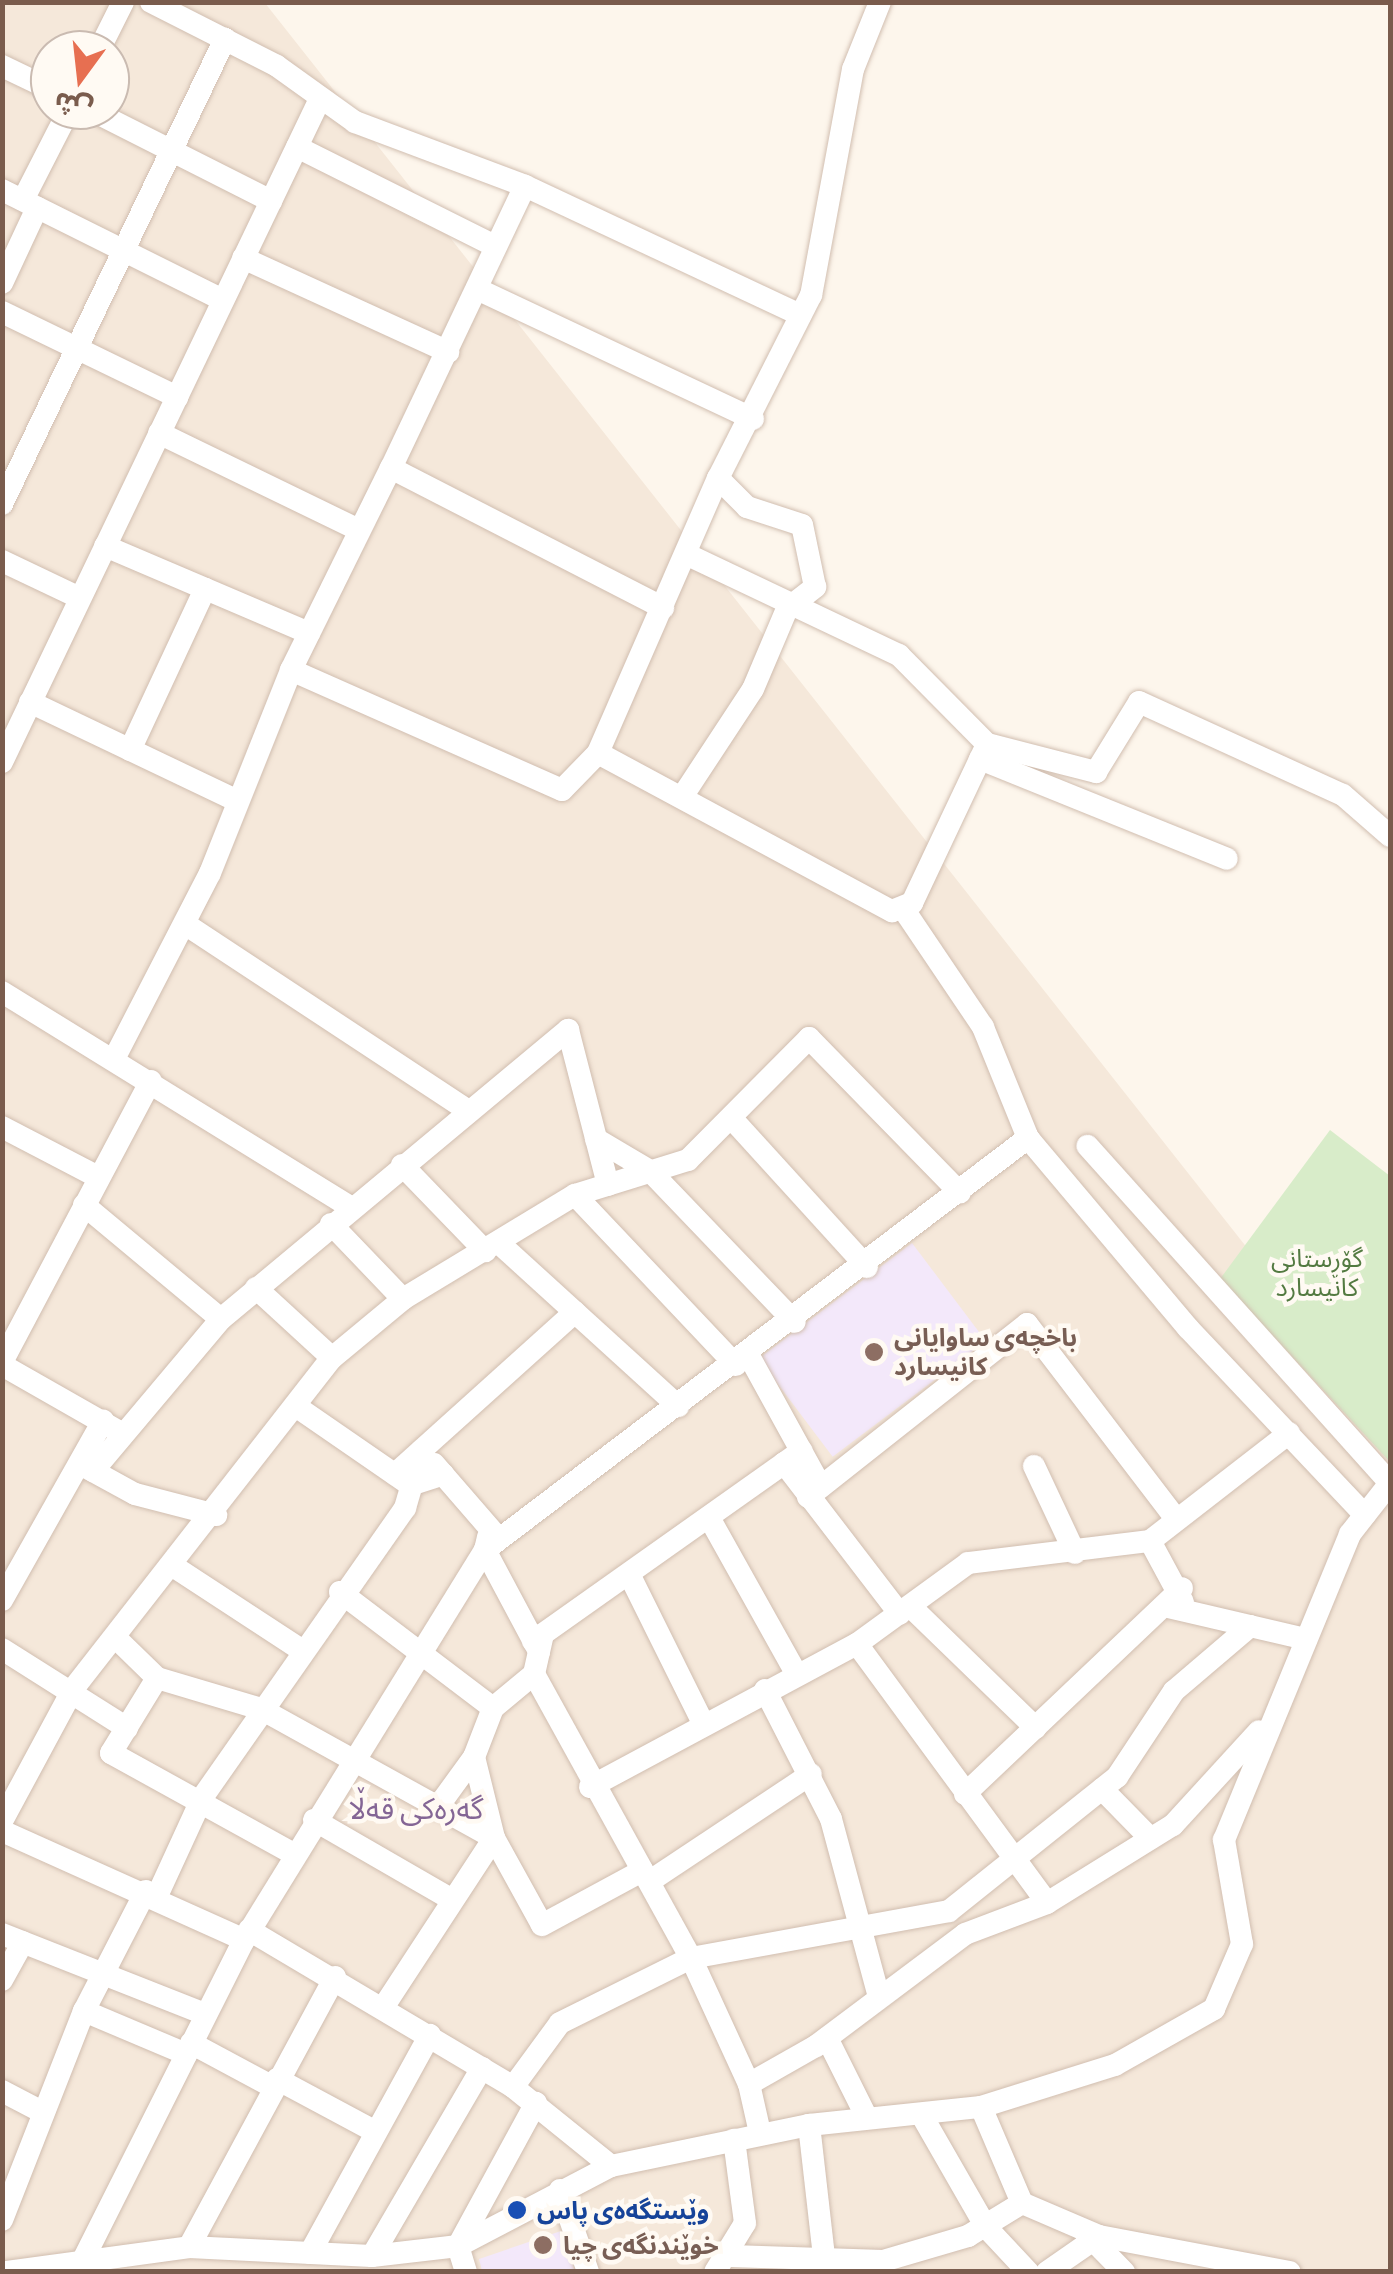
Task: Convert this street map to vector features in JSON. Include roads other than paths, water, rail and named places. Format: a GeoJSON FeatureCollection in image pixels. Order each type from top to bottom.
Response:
{"type":"FeatureCollection","features":[{"type":"Feature","properties":{"kind":"street"},"geometry":{"type":"LineString","coordinates":[[109,30],[123,2]]}},
{"type":"Feature","properties":{"kind":"street"},"geometry":{"type":"LineString","coordinates":[[151,2],[225,39],[354,122],[526,186],[800,315]]}},
{"type":"Feature","properties":{"kind":"street"},"geometry":{"type":"LineString","coordinates":[[291,670],[562,790],[598,754],[718,478],[753,418],[820,271],[854,69],[880,2]]}},
{"type":"Feature","properties":{"kind":"street"},"geometry":{"type":"LineString","coordinates":[[2,504],[168,148],[225,39]]}},
{"type":"Feature","properties":{"kind":"street"},"geometry":{"type":"LineString","coordinates":[[2,66],[30,80]]}},
{"type":"Feature","properties":{"kind":"street"},"geometry":{"type":"LineString","coordinates":[[6,748],[320,99]]}},
{"type":"Feature","properties":{"kind":"street"},"geometry":{"type":"LineString","coordinates":[[130,129],[271,201]]}},
{"type":"Feature","properties":{"kind":"street"},"geometry":{"type":"LineString","coordinates":[[2,284],[21,199],[58,130]]}},
{"type":"Feature","properties":{"kind":"street"},"geometry":{"type":"LineString","coordinates":[[297,147],[494,246]]}},
{"type":"Feature","properties":{"kind":"street"},"geometry":{"type":"LineString","coordinates":[[114,1059],[186,924],[291,670],[526,186]]}},
{"type":"Feature","properties":{"kind":"street"},"geometry":{"type":"LineString","coordinates":[[21,199],[224,300]]}},
{"type":"Feature","properties":{"kind":"street"},"geometry":{"type":"LineString","coordinates":[[244,258],[448,352]]}},
{"type":"Feature","properties":{"kind":"street"},"geometry":{"type":"LineString","coordinates":[[477,289],[753,418]]}},
{"type":"Feature","properties":{"kind":"street"},"geometry":{"type":"LineString","coordinates":[[2,312],[177,397]]}},
{"type":"Feature","properties":{"kind":"street"},"geometry":{"type":"LineString","coordinates":[[159,433],[360,530]]}},
{"type":"Feature","properties":{"kind":"street"},"geometry":{"type":"LineString","coordinates":[[391,468],[663,608]]}},
{"type":"Feature","properties":{"kind":"street"},"geometry":{"type":"LineString","coordinates":[[682,797],[816,575],[802,525],[747,508],[718,478]]}},
{"type":"Feature","properties":{"kind":"street"},"geometry":{"type":"LineString","coordinates":[[105,546],[308,634]]}},
{"type":"Feature","properties":{"kind":"street"},"geometry":{"type":"LineString","coordinates":[[686,554],[796,603],[900,656],[983,752],[1227,858]]}},
{"type":"Feature","properties":{"kind":"street"},"geometry":{"type":"LineString","coordinates":[[2,560],[80,598]]}},
{"type":"Feature","properties":{"kind":"street"},"geometry":{"type":"LineString","coordinates":[[130,750],[205,589]]}},
{"type":"Feature","properties":{"kind":"street"},"geometry":{"type":"LineString","coordinates":[[30,702],[238,802]]}},
{"type":"Feature","properties":{"kind":"street"},"geometry":{"type":"LineString","coordinates":[[983,752],[1096,772],[1140,702],[1342,795],[1390,836]]}},
{"type":"Feature","properties":{"kind":"street"},"geometry":{"type":"LineString","coordinates":[[904,910],[983,752]]}},
{"type":"Feature","properties":{"kind":"street"},"geometry":{"type":"LineString","coordinates":[[598,754],[904,910],[983,1027],[1028,1138],[1364,1515]]}},
{"type":"Feature","properties":{"kind":"street"},"geometry":{"type":"LineString","coordinates":[[186,924],[469,1110]]}},
{"type":"Feature","properties":{"kind":"street"},"geometry":{"type":"LineString","coordinates":[[2,992],[152,1081],[352,1208]]}},
{"type":"Feature","properties":{"kind":"street"},"geometry":{"type":"LineString","coordinates":[[2,1600],[96,1467],[221,1319],[568,1030],[608,1186]]}},
{"type":"Feature","properties":{"kind":"street"},"geometry":{"type":"LineString","coordinates":[[611,2166],[512,2087],[335,1977],[151,1894],[4,1836],[12,1778],[74,1688],[176,1568],[332,1358],[403,1299],[574,1195],[688,1160],[734,1122],[809,1038],[960,1192]]}},
{"type":"Feature","properties":{"kind":"street"},"geometry":{"type":"LineString","coordinates":[[123,1434],[2,1363],[152,1081]]}},
{"type":"Feature","properties":{"kind":"street"},"geometry":{"type":"LineString","coordinates":[[734,1122],[867,1267]]}},
{"type":"Feature","properties":{"kind":"street"},"geometry":{"type":"LineString","coordinates":[[2,1127],[98,1177]]}},
{"type":"Feature","properties":{"kind":"street"},"geometry":{"type":"LineString","coordinates":[[83,2260],[247,1935],[348,1764],[491,1539],[743,1361],[1028,1138]]}},
{"type":"Feature","properties":{"kind":"street"},"geometry":{"type":"LineString","coordinates":[[596,1139],[650,1171],[795,1322]]}},
{"type":"Feature","properties":{"kind":"street"},"geometry":{"type":"LineString","coordinates":[[7,2272],[179,2248],[372,2256],[449,2246],[611,2166],[809,2124],[982,2108],[1168,2042],[1226,1995],[1242,1944],[1224,1840],[1306,1639],[1364,1515],[1390,1483],[1088,1146]]}},
{"type":"Feature","properties":{"kind":"street"},"geometry":{"type":"LineString","coordinates":[[402,1165],[492,1247],[575,1312],[678,1406]]}},
{"type":"Feature","properties":{"kind":"street"},"geometry":{"type":"LineString","coordinates":[[574,1195],[743,1361],[814,1492],[905,1610],[1036,1728]]}},
{"type":"Feature","properties":{"kind":"street"},"geometry":{"type":"LineString","coordinates":[[84,1204],[221,1319]]}},
{"type":"Feature","properties":{"kind":"street"},"geometry":{"type":"LineString","coordinates":[[331,1224],[403,1299]]}},
{"type":"Feature","properties":{"kind":"street"},"geometry":{"type":"LineString","coordinates":[[256,1288],[332,1358]]}},
{"type":"Feature","properties":{"kind":"street"},"geometry":{"type":"LineString","coordinates":[[2,2220],[84,2011],[104,1970],[151,1894],[202,1798],[300,1649],[405,1508],[402,1480],[422,1450],[575,1312]]}},
{"type":"Feature","properties":{"kind":"street"},"geometry":{"type":"LineString","coordinates":[[814,1492],[1027,1324],[1174,1516]]}},
{"type":"Feature","properties":{"kind":"street"},"geometry":{"type":"LineString","coordinates":[[297,1407],[402,1480],[443,1474]]}},
{"type":"Feature","properties":{"kind":"street"},"geometry":{"type":"LineString","coordinates":[[96,1467],[102,1422]]}},
{"type":"Feature","properties":{"kind":"street"},"geometry":{"type":"LineString","coordinates":[[590,1787],[857,1644],[968,1563],[1150,1541],[1174,1516],[1290,1433]]}},
{"type":"Feature","properties":{"kind":"street"},"geometry":{"type":"LineString","coordinates":[[422,1450],[491,1539],[590,1787],[692,1958],[749,2084],[760,2134]]}},
{"type":"Feature","properties":{"kind":"street"},"geometry":{"type":"LineString","coordinates":[[437,1808],[474,1757],[493,1708],[538,1650],[630,1576],[711,1522],[792,1457]]}},
{"type":"Feature","properties":{"kind":"street"},"geometry":{"type":"LineString","coordinates":[[1034,1466],[1075,1553]]}},
{"type":"Feature","properties":{"kind":"street"},"geometry":{"type":"LineString","coordinates":[[96,1467],[216,1515]]}},
{"type":"Feature","properties":{"kind":"street"},"geometry":{"type":"LineString","coordinates":[[711,1522],[798,1675]]}},
{"type":"Feature","properties":{"kind":"street"},"geometry":{"type":"LineString","coordinates":[[1150,1541],[1177,1601],[1250,1626],[1306,1639]]}},
{"type":"Feature","properties":{"kind":"street"},"geometry":{"type":"LineString","coordinates":[[176,1568],[300,1649]]}},
{"type":"Feature","properties":{"kind":"street"},"geometry":{"type":"LineString","coordinates":[[630,1576],[704,1724]]}},
{"type":"Feature","properties":{"kind":"street"},"geometry":{"type":"LineString","coordinates":[[340,1592],[421,1647],[493,1708]]}},
{"type":"Feature","properties":{"kind":"street"},"geometry":{"type":"LineString","coordinates":[[965,1794],[1177,1601]]}},
{"type":"Feature","properties":{"kind":"street"},"geometry":{"type":"LineString","coordinates":[[512,2087],[560,2023],[692,1958],[862,1931],[950,1910],[1102,1789],[1174,1691],[1250,1626]]}},
{"type":"Feature","properties":{"kind":"street"},"geometry":{"type":"LineString","coordinates":[[118,1640],[158,1678],[260,1710],[348,1764],[494,1838]]}},
{"type":"Feature","properties":{"kind":"street"},"geometry":{"type":"LineString","coordinates":[[857,1644],[1047,1903]]}},
{"type":"Feature","properties":{"kind":"street"},"geometry":{"type":"LineString","coordinates":[[2,1649],[74,1688],[127,1728]]}},
{"type":"Feature","properties":{"kind":"street"},"geometry":{"type":"LineString","coordinates":[[158,1678],[112,1753],[202,1798],[294,1854]]}},
{"type":"Feature","properties":{"kind":"street"},"geometry":{"type":"LineString","coordinates":[[766,1690],[810,1774],[862,1931],[879,1997]]}},
{"type":"Feature","properties":{"kind":"street"},"geometry":{"type":"LineString","coordinates":[[749,2084],[827,2038],[966,1934],[1047,1903],[1150,1838],[1275,1712]]}},
{"type":"Feature","properties":{"kind":"street"},"geometry":{"type":"LineString","coordinates":[[474,1757],[494,1838],[542,1924],[646,1876],[810,1774]]}},
{"type":"Feature","properties":{"kind":"street"},"geometry":{"type":"LineString","coordinates":[[1102,1789],[1150,1838]]}},
{"type":"Feature","properties":{"kind":"street"},"geometry":{"type":"LineString","coordinates":[[314,1820],[449,1898]]}},
{"type":"Feature","properties":{"kind":"street"},"geometry":{"type":"LineString","coordinates":[[384,2006],[449,1898],[494,1838]]}},
{"type":"Feature","properties":{"kind":"street"},"geometry":{"type":"LineString","coordinates":[[950,1910],[966,1934]]}},
{"type":"Feature","properties":{"kind":"street"},"geometry":{"type":"LineString","coordinates":[[2,1980],[13,1938],[104,1970],[205,2014]]}},
{"type":"Feature","properties":{"kind":"street"},"geometry":{"type":"LineString","coordinates":[[152,2272],[179,2248],[335,1977]]}},
{"type":"Feature","properties":{"kind":"street"},"geometry":{"type":"LineString","coordinates":[[84,2011],[275,2082],[372,2130]]}},
{"type":"Feature","properties":{"kind":"street"},"geometry":{"type":"LineString","coordinates":[[310,2253],[372,2130],[430,2035]]}},
{"type":"Feature","properties":{"kind":"street"},"geometry":{"type":"LineString","coordinates":[[827,2038],[866,2118]]}},
{"type":"Feature","properties":{"kind":"street"},"geometry":{"type":"LineString","coordinates":[[372,2256],[482,2068]]}},
{"type":"Feature","properties":{"kind":"street"},"geometry":{"type":"LineString","coordinates":[[2,2091],[44,2113]]}},
{"type":"Feature","properties":{"kind":"street"},"geometry":{"type":"LineString","coordinates":[[436,2272],[536,2104]]}},
{"type":"Feature","properties":{"kind":"street"},"geometry":{"type":"LineString","coordinates":[[982,2108],[1022,2203],[1091,2235],[1192,2264],[1290,2272]]}},
{"type":"Feature","properties":{"kind":"street"},"geometry":{"type":"LineString","coordinates":[[921,2114],[986,2227],[1028,2272]]}},
{"type":"Feature","properties":{"kind":"street"},"geometry":{"type":"LineString","coordinates":[[809,2124],[825,2266]]}},
{"type":"Feature","properties":{"kind":"street"},"geometry":{"type":"LineString","coordinates":[[734,2140],[746,2209],[723,2264],[796,2268],[911,2264],[986,2227],[1022,2203]]}},
{"type":"Feature","properties":{"kind":"street"},"geometry":{"type":"LineString","coordinates":[[560,2190],[588,2272]]}},
{"type":"Feature","properties":{"kind":"street"},"geometry":{"type":"LineString","coordinates":[[1046,2272],[1091,2235]]}},
{"type":"Feature","properties":{"kind":"street"},"geometry":{"type":"LineString","coordinates":[[1091,2235],[1124,2272]]}},
{"type":"Feature","properties":{"kind":"street"},"geometry":{"type":"LineString","coordinates":[[449,2246],[466,2272]]}},
{"type":"Feature","properties":{"kind":"place","name":"باخچەی ساوایانی کانیسارد"},"geometry":{"type":"Point","coordinates":[874,1352]}},
{"type":"Feature","properties":{"kind":"place","name":"وێستگەەی پاس"},"geometry":{"type":"Point","coordinates":[517,2210]}},
{"type":"Feature","properties":{"kind":"place","name":"خوێندنگەی چیا"},"geometry":{"type":"Point","coordinates":[543,2245]}},
{"type":"Feature","properties":{"kind":"district","name":"گەرەکی قەڵا"},"geometry":{"type":"Point","coordinates":[416,1808]}},
{"type":"Feature","properties":{"kind":"park label","name":"گۆڕستانی کانیسارد"},"geometry":{"type":"Point","coordinates":[1317,1274]}}]}
